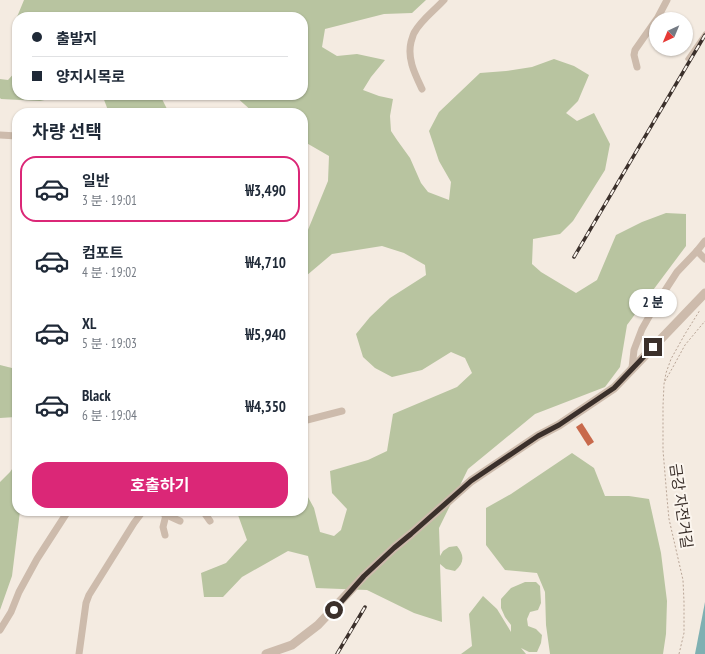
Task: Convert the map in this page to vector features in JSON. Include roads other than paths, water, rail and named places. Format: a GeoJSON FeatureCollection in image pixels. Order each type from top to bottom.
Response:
{"type":"FeatureCollection","features":[{"type":"Feature","properties":{"kind":"street"},"geometry":{"type":"LineString","coordinates":[[422,89],[413,71],[410,58],[410,45],[413,34],[444,0]]}},
{"type":"Feature","properties":{"kind":"street"},"geometry":{"type":"LineString","coordinates":[[660,12],[667,0]]}},
{"type":"Feature","properties":{"kind":"street"},"geometry":{"type":"LineString","coordinates":[[638,67],[634,55],[635,50],[649,30]]}},
{"type":"Feature","properties":{"kind":"street"},"geometry":{"type":"LineString","coordinates":[[0,135],[12,136]]}},
{"type":"Feature","properties":{"kind":"street"},"geometry":{"type":"LineString","coordinates":[[632,368],[634,350],[645,323],[677,272],[705,241]]}},
{"type":"Feature","properties":{"kind":"street"},"geometry":{"type":"LineString","coordinates":[[697,251],[705,259]]}},
{"type":"Feature","properties":{"kind":"street"},"geometry":{"type":"LineString","coordinates":[[266,654],[292,645],[318,626],[364,576],[471,481],[614,388],[705,293]]}},
{"type":"Feature","properties":{"kind":"street"},"geometry":{"type":"LineString","coordinates":[[308,420],[342,411]]}},
{"type":"Feature","properties":{"kind":"street"},"geometry":{"type":"LineString","coordinates":[[0,630],[11,612],[19,592],[37,559],[65,516]]}},
{"type":"Feature","properties":{"kind":"street"},"geometry":{"type":"LineString","coordinates":[[79,654],[86,603],[89,595],[139,516]]}},
{"type":"Feature","properties":{"kind":"street"},"geometry":{"type":"LineString","coordinates":[[165,536],[163,527],[166,516]]}},
{"type":"Feature","properties":{"kind":"street"},"geometry":{"type":"LineString","coordinates":[[169,516],[180,521]]}},
{"type":"Feature","properties":{"kind":"street"},"geometry":{"type":"LineString","coordinates":[[206,516],[210,521]]}},
{"type":"Feature","properties":{"kind":"lane"},"geometry":{"type":"LineString","coordinates":[[687,59],[705,33]]}},
{"type":"Feature","properties":{"kind":"water"},"geometry":{"type":"Polygon","coordinates":[[[705,602],[705,654],[695,654],[705,602]]]}},
{"type":"Feature","properties":{"kind":"railway"},"geometry":{"type":"LineString","coordinates":[[574,257],[705,35]]}},
{"type":"Feature","properties":{"kind":"railway"},"geometry":{"type":"LineString","coordinates":[[337,654],[365,607]]}}]}
